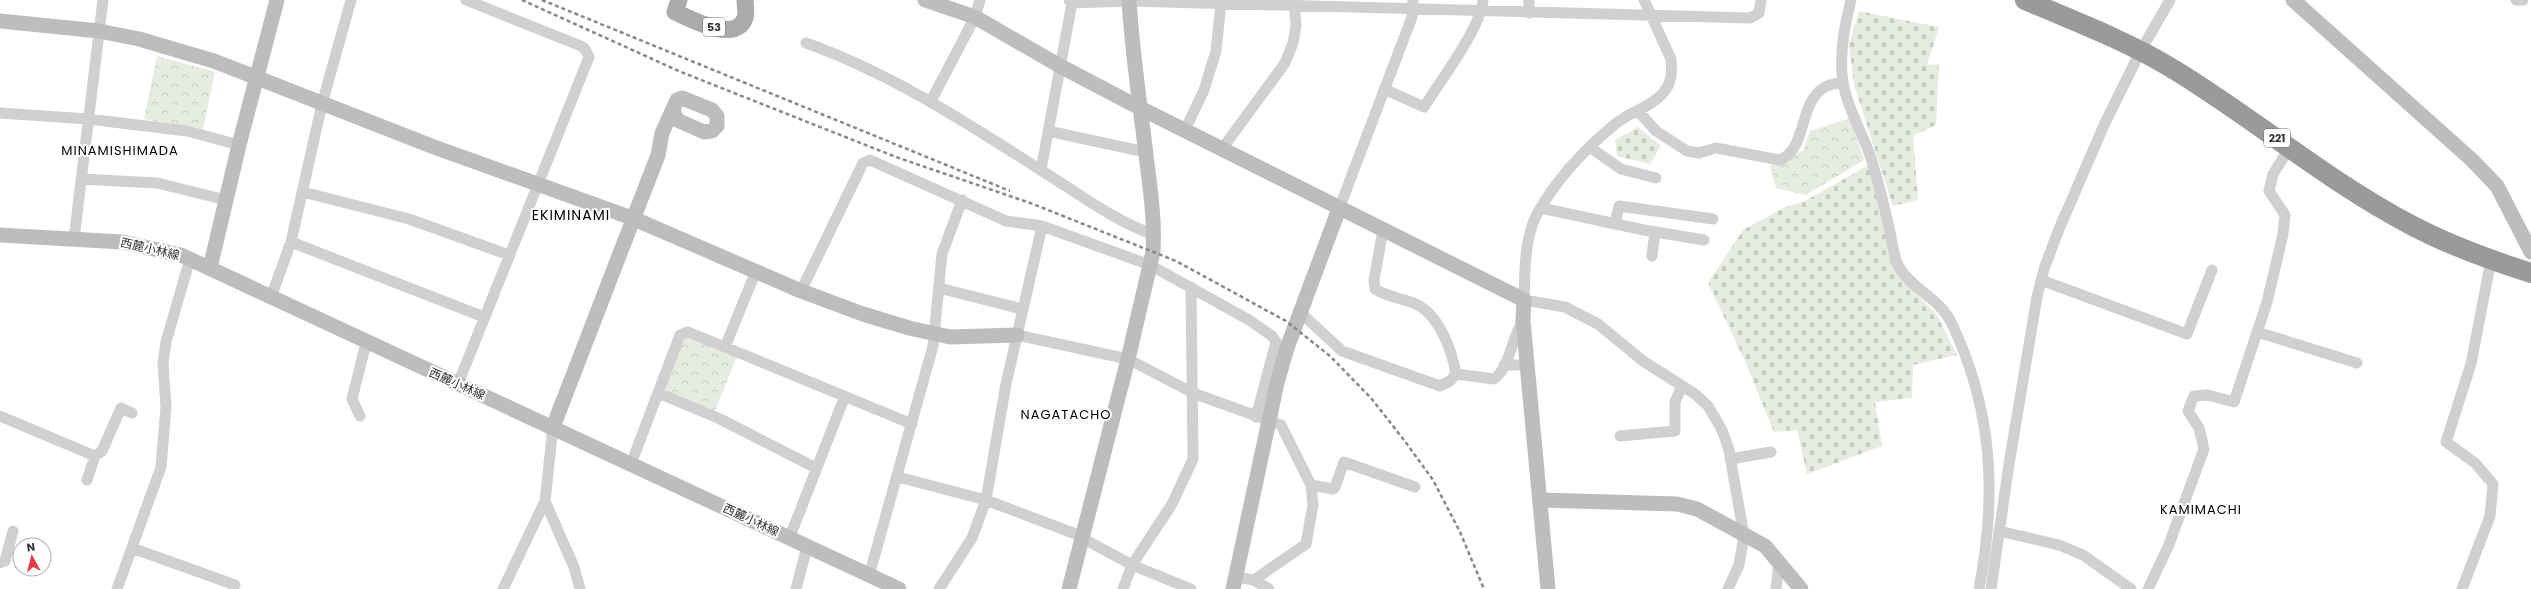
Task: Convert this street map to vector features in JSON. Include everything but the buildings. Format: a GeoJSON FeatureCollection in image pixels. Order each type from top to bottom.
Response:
{"type":"FeatureCollection","features":[{"type":"Feature","properties":{"kind":"highway","name":"221"},"geometry":{"type":"LineString","coordinates":[[2025,0],[2172,68],[2290,147],[2412,225],[2449,244],[2531,273]]}},
{"type":"Feature","properties":{"kind":"main road","name":"53"},"geometry":{"type":"LineString","coordinates":[[680,0],[675,12],[722,30],[730,31],[738,28],[745,19],[745,0]]}},
{"type":"Feature","properties":{"kind":"street"},"geometry":{"type":"LineString","coordinates":[[74,239],[103,0]]}},
{"type":"Feature","properties":{"kind":"street"},"geometry":{"type":"LineString","coordinates":[[210,268],[239,145],[277,0]]}},
{"type":"Feature","properties":{"kind":"street"},"geometry":{"type":"LineString","coordinates":[[272,298],[291,242],[322,104],[350,0]]}},
{"type":"Feature","properties":{"kind":"street"},"geometry":{"type":"LineString","coordinates":[[458,384],[588,62],[588,53],[581,46],[466,0]]}},
{"type":"Feature","properties":{"kind":"street"},"geometry":{"type":"LineString","coordinates":[[925,0],[975,17],[1060,66],[1140,108],[1524,300],[1565,307],[1598,324],[1643,361],[1682,386],[1708,406],[1722,430],[1730,459],[1744,536],[1739,565],[1728,589]]}},
{"type":"Feature","properties":{"kind":"street"},"geometry":{"type":"LineString","coordinates":[[931,101],[975,17],[980,0]]}},
{"type":"Feature","properties":{"kind":"street"},"geometry":{"type":"LineString","coordinates":[[1041,170],[1070,1],[1130,0],[1221,3],[1413,4],[1482,11],[1529,13],[1750,18],[1759,13],[1761,0]]}},
{"type":"Feature","properties":{"kind":"street"},"geometry":{"type":"LineString","coordinates":[[1069,589],[1128,359],[1150,265],[1154,235],[1130,0]]}},
{"type":"Feature","properties":{"kind":"street"},"geometry":{"type":"LineString","coordinates":[[1384,89],[1424,107],[1482,11],[1483,0]]}},
{"type":"Feature","properties":{"kind":"street"},"geometry":{"type":"LineString","coordinates":[[1529,0],[1529,13]]}},
{"type":"Feature","properties":{"kind":"street"},"geometry":{"type":"LineString","coordinates":[[1548,589],[1541,500],[1523,321],[1525,262],[1530,237],[1541,208],[1562,176],[1615,124],[1653,102],[1668,86],[1672,68],[1668,50],[1644,0]]}},
{"type":"Feature","properties":{"kind":"street"},"geometry":{"type":"LineString","coordinates":[[1851,0],[1841,42],[1843,82],[1870,157],[1898,266],[1941,307],[1950,320],[1978,391],[1988,445],[1989,469],[1986,537],[1979,589]]}},
{"type":"Feature","properties":{"kind":"street"},"geometry":{"type":"LineString","coordinates":[[1991,589],[1999,531],[2041,280],[2058,229],[2105,123],[2140,52],[2170,0]]}},
{"type":"Feature","properties":{"kind":"street"},"geometry":{"type":"LineString","coordinates":[[2293,0],[2466,154],[2497,186],[2531,252]]}},
{"type":"Feature","properties":{"kind":"street"},"geometry":{"type":"LineString","coordinates":[[2516,0],[2523,0]]}},
{"type":"Feature","properties":{"kind":"street"},"geometry":{"type":"LineString","coordinates":[[1185,130],[1204,90],[1216,51],[1221,3]]}},
{"type":"Feature","properties":{"kind":"street"},"geometry":{"type":"LineString","coordinates":[[1222,149],[1285,63],[1295,32],[1294,3]]}},
{"type":"Feature","properties":{"kind":"street"},"geometry":{"type":"LineString","coordinates":[[1262,418],[1384,89],[1413,4]]}},
{"type":"Feature","properties":{"kind":"street"},"geometry":{"type":"LineString","coordinates":[[0,21],[99,32],[183,51],[257,77],[322,104],[538,185],[632,218],[801,291],[863,314],[934,334],[962,338],[1004,333],[1128,359],[1193,393],[1262,418],[1281,426],[1311,485],[1313,505],[1306,544],[1254,580],[1235,583],[1262,418],[1276,345],[1275,340],[1249,320],[1150,265],[1042,226],[1006,221],[962,200],[872,161],[866,160],[801,291]]}},
{"type":"Feature","properties":{"kind":"street"},"geometry":{"type":"LineString","coordinates":[[806,43],[856,62],[931,101],[1041,170],[1107,214],[1127,225],[1154,235]]}},
{"type":"Feature","properties":{"kind":"street"},"geometry":{"type":"LineString","coordinates":[[1638,111],[1656,131],[1687,151],[1699,153],[1716,148],[1780,160],[1788,157],[1794,148],[1813,100],[1824,87],[1843,82]]}},
{"type":"Feature","properties":{"kind":"street"},"geometry":{"type":"LineString","coordinates":[[658,155],[662,133],[677,100],[682,98],[715,113],[718,123],[712,131],[704,132],[678,120],[673,110]]}},
{"type":"Feature","properties":{"kind":"street"},"geometry":{"type":"LineString","coordinates":[[0,113],[88,120],[187,131],[239,145]]}},
{"type":"Feature","properties":{"kind":"street"},"geometry":{"type":"LineString","coordinates":[[503,589],[545,501],[553,427],[632,218],[658,155],[672,132],[680,127],[692,126]]}},
{"type":"Feature","properties":{"kind":"street"},"geometry":{"type":"LineString","coordinates":[[1048,131],[1136,150],[1145,150]]}},
{"type":"Feature","properties":{"kind":"street"},"geometry":{"type":"LineString","coordinates":[[2148,589],[2168,547],[2204,448],[2199,428],[2188,411],[2194,396],[2208,395],[2234,402],[2257,332],[2268,295],[2284,216],[2269,191],[2273,174],[2290,147]]}},
{"type":"Feature","properties":{"kind":"street"},"geometry":{"type":"LineString","coordinates":[[1591,148],[1621,169],[1656,178]]}},
{"type":"Feature","properties":{"kind":"street"},"geometry":{"type":"LineString","coordinates":[[81,179],[157,183],[226,200]]}},
{"type":"Feature","properties":{"kind":"street"},"geometry":{"type":"LineString","coordinates":[[303,192],[409,219],[509,255]]}},
{"type":"Feature","properties":{"kind":"street"},"geometry":{"type":"LineString","coordinates":[[869,576],[898,477],[933,346],[942,254],[962,200]]}},
{"type":"Feature","properties":{"kind":"street"},"geometry":{"type":"LineString","coordinates":[[1614,224],[1619,206],[1713,219]]}},
{"type":"Feature","properties":{"kind":"street"},"geometry":{"type":"LineString","coordinates":[[1541,208],[1614,224],[1704,240]]}},
{"type":"Feature","properties":{"kind":"street"},"geometry":{"type":"LineString","coordinates":[[939,589],[972,538],[986,500],[1022,309],[1042,226]]}},
{"type":"Feature","properties":{"kind":"street"},"geometry":{"type":"LineString","coordinates":[[1383,230],[1374,280],[1375,289],[1385,295],[1419,306],[1438,326],[1452,350],[1456,374]]}},
{"type":"Feature","properties":{"kind":"street"},"geometry":{"type":"LineString","coordinates":[[1652,256],[1655,232]]}},
{"type":"Feature","properties":{"kind":"street","name":"西麓小林線"},"geometry":{"type":"LineString","coordinates":[[0,235],[74,239],[145,246],[190,259],[366,343],[553,427],[899,589]]}},
{"type":"Feature","properties":{"kind":"street"},"geometry":{"type":"LineString","coordinates":[[291,242],[484,317]]}},
{"type":"Feature","properties":{"kind":"street"},"geometry":{"type":"LineString","coordinates":[[118,589],[160,467],[166,407],[163,364],[166,342],[190,259]]}},
{"type":"Feature","properties":{"kind":"street"},"geometry":{"type":"LineString","coordinates":[[2462,589],[2490,516],[2494,484],[2475,462],[2446,442],[2471,364],[2491,260]]}},
{"type":"Feature","properties":{"kind":"street"},"geometry":{"type":"LineString","coordinates":[[2041,280],[2187,334],[2212,270]]}},
{"type":"Feature","properties":{"kind":"street"},"geometry":{"type":"LineString","coordinates":[[725,347],[756,271]]}},
{"type":"Feature","properties":{"kind":"street"},"geometry":{"type":"LineString","coordinates":[[1123,589],[1132,565],[1172,504],[1193,460],[1191,287]]}},
{"type":"Feature","properties":{"kind":"street"},"geometry":{"type":"LineString","coordinates":[[939,288],[1022,309]]}},
{"type":"Feature","properties":{"kind":"street"},"geometry":{"type":"LineString","coordinates":[[1301,313],[1342,351],[1440,386],[1450,381],[1456,374]]}},
{"type":"Feature","properties":{"kind":"street"},"geometry":{"type":"LineString","coordinates":[[1456,374],[1494,379],[1502,373],[1516,331],[1523,321]]}},
{"type":"Feature","properties":{"kind":"street"},"geometry":{"type":"LineString","coordinates":[[631,464],[678,338],[682,333],[688,332],[912,424]]}},
{"type":"Feature","properties":{"kind":"street"},"geometry":{"type":"LineString","coordinates":[[2257,332],[2356,363]]}},
{"type":"Feature","properties":{"kind":"street"},"geometry":{"type":"LineString","coordinates":[[360,416],[352,399],[366,343]]}},
{"type":"Feature","properties":{"kind":"street"},"geometry":{"type":"LineString","coordinates":[[1504,365],[1527,365]]}},
{"type":"Feature","properties":{"kind":"street"},"geometry":{"type":"LineString","coordinates":[[1620,436],[1675,431],[1675,402],[1682,386]]}},
{"type":"Feature","properties":{"kind":"street"},"geometry":{"type":"LineString","coordinates":[[658,393],[718,418],[816,468]]}},
{"type":"Feature","properties":{"kind":"street"},"geometry":{"type":"LineString","coordinates":[[789,538],[845,396]]}},
{"type":"Feature","properties":{"kind":"street"},"geometry":{"type":"LineString","coordinates":[[87,480],[95,456],[102,451],[121,408],[132,413]]}},
{"type":"Feature","properties":{"kind":"street"},"geometry":{"type":"LineString","coordinates":[[0,416],[95,456]]}},
{"type":"Feature","properties":{"kind":"street"},"geometry":{"type":"LineString","coordinates":[[1730,459],[1771,452]]}},
{"type":"Feature","properties":{"kind":"street"},"geometry":{"type":"LineString","coordinates":[[1311,485],[1333,489],[1336,487],[1344,462],[1415,487]]}},
{"type":"Feature","properties":{"kind":"street"},"geometry":{"type":"LineString","coordinates":[[898,477],[986,500],[1082,537],[1132,565],[1191,589]]}},
{"type":"Feature","properties":{"kind":"street"},"geometry":{"type":"LineString","coordinates":[[1541,500],[1677,504],[1697,509],[1764,546],[1802,589]]}},
{"type":"Feature","properties":{"kind":"street"},"geometry":{"type":"LineString","coordinates":[[545,501],[574,567],[580,589]]}},
{"type":"Feature","properties":{"kind":"street"},"geometry":{"type":"LineString","coordinates":[[0,563],[5,561],[13,531]]}},
{"type":"Feature","properties":{"kind":"street"},"geometry":{"type":"LineString","coordinates":[[1999,531],[2059,545],[2083,555],[2131,589]]}},
{"type":"Feature","properties":{"kind":"street"},"geometry":{"type":"LineString","coordinates":[[796,589],[807,547]]}},
{"type":"Feature","properties":{"kind":"street"},"geometry":{"type":"LineString","coordinates":[[132,548],[235,585]]}},
{"type":"Feature","properties":{"kind":"street"},"geometry":{"type":"LineString","coordinates":[[1776,589],[1779,562]]}},
{"type":"Feature","properties":{"kind":"street"},"geometry":{"type":"LineString","coordinates":[[1254,580],[1269,589]]}},
{"type":"Feature","properties":{"kind":"green space"},"geometry":{"type":"Polygon","coordinates":[[[1859,11],[1939,27],[1927,65],[1939,64],[1936,125],[1913,136],[1918,200],[1893,206],[1854,85],[1849,44],[1859,11]]]}},
{"type":"Feature","properties":{"kind":"green space"},"geometry":{"type":"Polygon","coordinates":[[[157,56],[215,72],[203,129],[144,119],[157,56]]]}},
{"type":"Feature","properties":{"kind":"green space"},"geometry":{"type":"Polygon","coordinates":[[[1850,118],[1864,160],[1806,195],[1776,188],[1770,166],[1803,151],[1810,131],[1850,118]]]}},
{"type":"Feature","properties":{"kind":"green space"},"geometry":{"type":"Polygon","coordinates":[[[1638,127],[1661,146],[1650,164],[1617,156],[1615,140],[1638,127]]]}},
{"type":"Feature","properties":{"kind":"green space"},"geometry":{"type":"Polygon","coordinates":[[[1870,164],[1898,275],[1937,315],[1957,355],[1913,365],[1912,398],[1875,402],[1882,446],[1807,474],[1797,430],[1774,432],[1744,359],[1708,283],[1743,230],[1783,208],[1805,201],[1870,164]]]}},
{"type":"Feature","properties":{"kind":"green space"},"geometry":{"type":"Polygon","coordinates":[[[684,336],[737,356],[714,414],[665,390],[684,336]]]}},
{"type":"Feature","properties":{"kind":"railway"},"geometry":{"type":"LineString","coordinates":[[522,0],[681,72],[896,157],[1033,204],[1176,261],[1286,321],[1330,356],[1371,398],[1404,440],[1433,480],[1460,532],[1484,589]]}},
{"type":"Feature","properties":{"kind":"railway"},"geometry":{"type":"LineString","coordinates":[[542,0],[1010,191]]}},
{"type":"Feature","properties":{"kind":"district","name":"MINAMISHIMADA"},"geometry":{"type":"Point","coordinates":[120,150]}},
{"type":"Feature","properties":{"kind":"district","name":"EKIMINAMI"},"geometry":{"type":"Point","coordinates":[571,215]}},
{"type":"Feature","properties":{"kind":"district","name":"NAGATACHO"},"geometry":{"type":"Point","coordinates":[1066,414]}},
{"type":"Feature","properties":{"kind":"district","name":"KAMIMACHI"},"geometry":{"type":"Point","coordinates":[2201,509]}}]}
